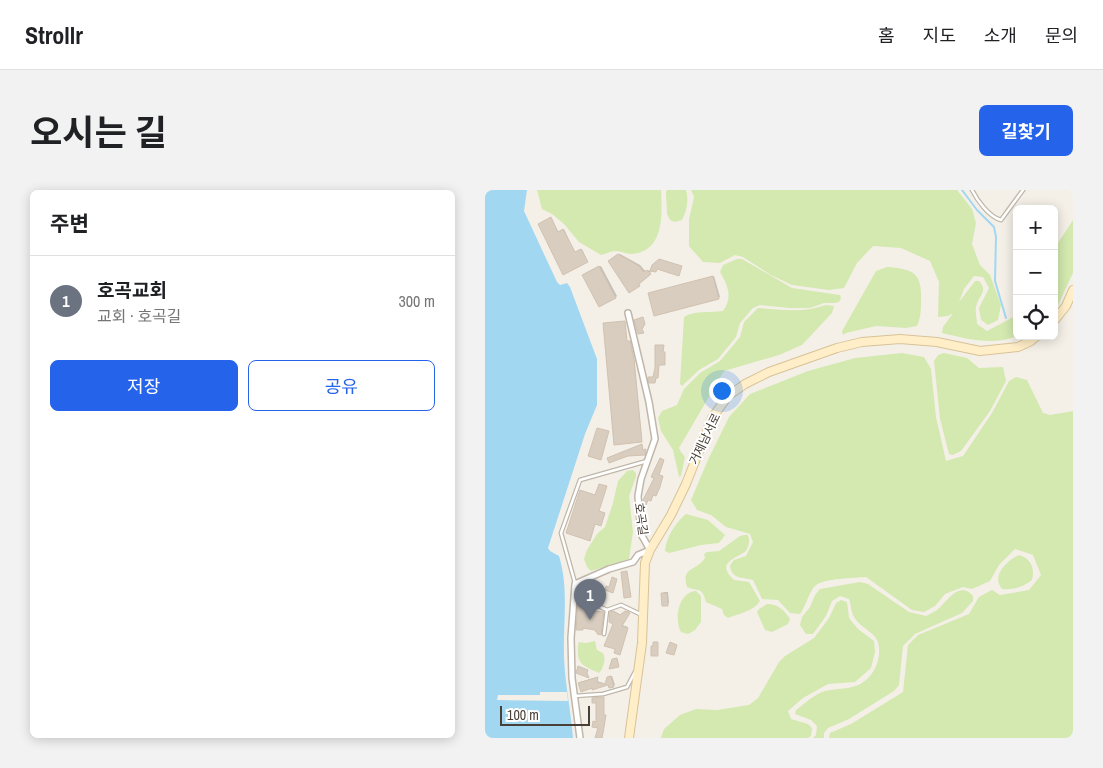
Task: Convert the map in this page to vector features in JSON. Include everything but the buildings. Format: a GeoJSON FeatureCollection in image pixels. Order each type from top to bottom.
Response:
{"type":"FeatureCollection","features":[{"type":"Feature","properties":{"kind":"main road"},"geometry":{"type":"LineString","coordinates":[[1058,316],[1066,306],[1073,290]]}},
{"type":"Feature","properties":{"kind":"main road","name":"거제남서로"},"geometry":{"type":"LineString","coordinates":[[629,738],[644,616],[645,563],[649,550],[675,507],[712,418],[728,396],[745,384],[769,372],[837,348],[862,342],[900,339],[937,342],[980,351],[1018,347],[1032,340]]}},
{"type":"Feature","properties":{"kind":"street","name":"호곡길"},"geometry":{"type":"LineString","coordinates":[[575,584],[609,569],[633,562],[638,555],[649,550],[641,534],[638,508],[640,487],[655,438],[647,393],[628,313]]}},
{"type":"Feature","properties":{"kind":"street"},"geometry":{"type":"LineString","coordinates":[[575,584],[571,638],[574,696],[580,738]]}},
{"type":"Feature","properties":{"kind":"lane"},"geometry":{"type":"LineString","coordinates":[[972,190],[982,205],[997,219],[1001,220],[1023,190]]}},
{"type":"Feature","properties":{"kind":"lane"},"geometry":{"type":"LineString","coordinates":[[575,584],[561,533],[580,480],[647,461]]}},
{"type":"Feature","properties":{"kind":"lane"},"geometry":{"type":"LineString","coordinates":[[584,580],[594,604],[607,610],[621,605],[644,616]]}},
{"type":"Feature","properties":{"kind":"lane"},"geometry":{"type":"LineString","coordinates":[[604,634],[607,610]]}},
{"type":"Feature","properties":{"kind":"lane"},"geometry":{"type":"LineString","coordinates":[[574,696],[603,694],[627,687],[639,665]]}},
{"type":"Feature","properties":{"kind":"green space"},"geometry":{"type":"Polygon","coordinates":[[[537,190],[661,190],[661,220],[656,239],[650,247],[642,252],[631,254],[614,251],[601,255],[579,242],[564,224],[552,214],[542,209],[537,190]]]}},
{"type":"Feature","properties":{"kind":"green space"},"geometry":{"type":"Polygon","coordinates":[[[667,190],[686,190],[687,205],[682,220],[675,222],[670,220],[667,214],[667,190]]]}},
{"type":"Feature","properties":{"kind":"green space"},"geometry":{"type":"Polygon","coordinates":[[[691,190],[957,190],[972,209],[976,223],[972,244],[980,265],[990,275],[1001,305],[998,320],[988,325],[981,320],[979,308],[989,288],[983,277],[974,276],[964,289],[959,302],[975,281],[979,281],[983,291],[976,307],[977,324],[987,331],[1013,317],[1013,337],[989,341],[942,333],[943,327],[953,313],[948,316],[938,317],[939,282],[930,261],[901,248],[873,246],[857,263],[844,288],[829,290],[792,285],[771,275],[743,257],[735,255],[720,263],[703,262],[689,246],[689,219],[694,197],[691,190]]]}},
{"type":"Feature","properties":{"kind":"green space"},"geometry":{"type":"Polygon","coordinates":[[[1073,220],[1073,273],[1058,305],[1058,250],[1058,243],[1073,220]]]}},
{"type":"Feature","properties":{"kind":"green space"},"geometry":{"type":"Polygon","coordinates":[[[737,259],[742,259],[792,288],[840,295],[841,298],[839,302],[824,303],[810,308],[760,305],[753,308],[740,323],[736,337],[718,359],[699,370],[682,386],[680,384],[684,317],[698,313],[723,311],[729,296],[720,272],[723,265],[737,259]]]}},
{"type":"Feature","properties":{"kind":"green space"},"geometry":{"type":"Polygon","coordinates":[[[887,267],[909,271],[914,274],[920,283],[921,303],[917,326],[906,328],[876,326],[843,335],[842,331],[876,271],[887,267]]]}},
{"type":"Feature","properties":{"kind":"green space"},"geometry":{"type":"Polygon","coordinates":[[[826,305],[834,306],[832,313],[802,345],[779,355],[724,371],[679,448],[685,457],[681,476],[679,477],[673,450],[661,431],[658,418],[662,411],[677,405],[684,389],[700,373],[720,361],[740,337],[744,322],[758,308],[800,310],[826,305]]]}},
{"type":"Feature","properties":{"kind":"green space"},"geometry":{"type":"Polygon","coordinates":[[[902,353],[924,357],[931,369],[936,417],[946,461],[963,456],[992,413],[1009,381],[1016,377],[1027,380],[1043,413],[1050,415],[1073,411],[1073,738],[829,738],[830,733],[851,724],[903,692],[908,645],[918,635],[969,614],[979,597],[992,590],[1000,595],[1029,590],[1041,575],[1033,555],[1015,549],[999,565],[990,581],[972,589],[963,587],[945,594],[935,606],[924,612],[912,610],[866,577],[819,583],[809,595],[800,614],[790,613],[778,600],[762,599],[753,580],[737,577],[732,573],[730,565],[734,560],[746,556],[753,542],[750,534],[726,527],[711,515],[697,510],[691,500],[729,417],[750,394],[808,371],[855,358],[902,353]]]}},
{"type":"Feature","properties":{"kind":"green space"},"geometry":{"type":"Polygon","coordinates":[[[944,353],[967,358],[979,368],[1003,367],[1006,381],[990,411],[961,451],[953,455],[949,454],[940,419],[934,361],[938,355],[944,353]]]}},
{"type":"Feature","properties":{"kind":"green space"},"geometry":{"type":"Polygon","coordinates":[[[633,470],[636,473],[636,477],[629,496],[633,532],[629,559],[591,571],[584,559],[587,550],[597,534],[605,527],[618,481],[627,471],[633,470]]]}},
{"type":"Feature","properties":{"kind":"green space"},"geometry":{"type":"Polygon","coordinates":[[[686,514],[708,520],[725,535],[719,543],[701,545],[669,553],[665,551],[667,540],[672,530],[686,514]]]}},
{"type":"Feature","properties":{"kind":"green space"},"geometry":{"type":"Polygon","coordinates":[[[744,535],[748,535],[749,540],[746,551],[728,562],[726,570],[734,580],[749,582],[760,601],[750,610],[728,618],[724,615],[722,609],[706,602],[699,590],[687,587],[686,576],[690,570],[705,558],[704,554],[719,551],[744,535]]]}},
{"type":"Feature","properties":{"kind":"green space"},"geometry":{"type":"Polygon","coordinates":[[[1019,555],[1027,559],[1031,564],[1033,571],[1032,580],[1018,588],[1002,589],[998,579],[1001,569],[1019,555]]]}},
{"type":"Feature","properties":{"kind":"green space"},"geometry":{"type":"Polygon","coordinates":[[[860,582],[868,584],[909,612],[926,616],[937,610],[958,591],[968,592],[973,596],[973,601],[962,613],[915,634],[903,646],[899,685],[894,691],[849,719],[828,728],[824,733],[824,738],[813,738],[816,735],[817,726],[811,720],[795,714],[796,710],[812,697],[822,692],[852,687],[865,681],[877,664],[879,649],[876,638],[854,617],[849,599],[840,596],[832,601],[826,616],[813,634],[806,634],[800,625],[802,617],[820,589],[860,582]]]}},
{"type":"Feature","properties":{"kind":"green space"},"geometry":{"type":"Polygon","coordinates":[[[696,591],[701,596],[701,622],[695,630],[688,634],[681,632],[679,627],[679,607],[685,596],[696,591]]]}},
{"type":"Feature","properties":{"kind":"green space"},"geometry":{"type":"Polygon","coordinates":[[[841,600],[847,602],[849,618],[858,629],[874,641],[875,652],[871,668],[855,682],[828,684],[803,698],[788,711],[791,719],[808,724],[812,728],[811,736],[808,738],[661,738],[664,729],[680,715],[696,709],[717,710],[749,705],[758,698],[779,662],[785,656],[814,638],[829,618],[836,603],[841,600]]]}},
{"type":"Feature","properties":{"kind":"green space"},"geometry":{"type":"Polygon","coordinates":[[[767,604],[778,606],[783,610],[790,619],[788,624],[772,632],[765,630],[757,612],[767,604]]]}},
{"type":"Feature","properties":{"kind":"green space"},"geometry":{"type":"Polygon","coordinates":[[[595,641],[597,650],[603,653],[604,658],[603,666],[599,673],[582,664],[578,655],[579,642],[595,641]]]}},
{"type":"Feature","properties":{"kind":"water"},"geometry":{"type":"Polygon","coordinates":[[[485,190],[527,190],[524,211],[557,282],[560,285],[567,283],[570,287],[597,359],[597,405],[585,434],[548,548],[559,556],[564,580],[564,657],[573,738],[485,738],[485,190]]]}},
{"type":"Feature","properties":{"kind":"pier"},"geometry":{"type":"Polygon","coordinates":[[[540,692],[567,692],[568,701],[497,700],[498,695],[540,695],[540,692]]]}},
{"type":"Feature","properties":{"kind":"waterway"},"geometry":{"type":"LineString","coordinates":[[962,190],[977,210],[994,227],[996,237],[995,281],[1006,318]]}},
{"type":"Feature","properties":{"kind":"place","name":"호곡교회"},"geometry":{"type":"Point","coordinates":[590,620]}}]}
